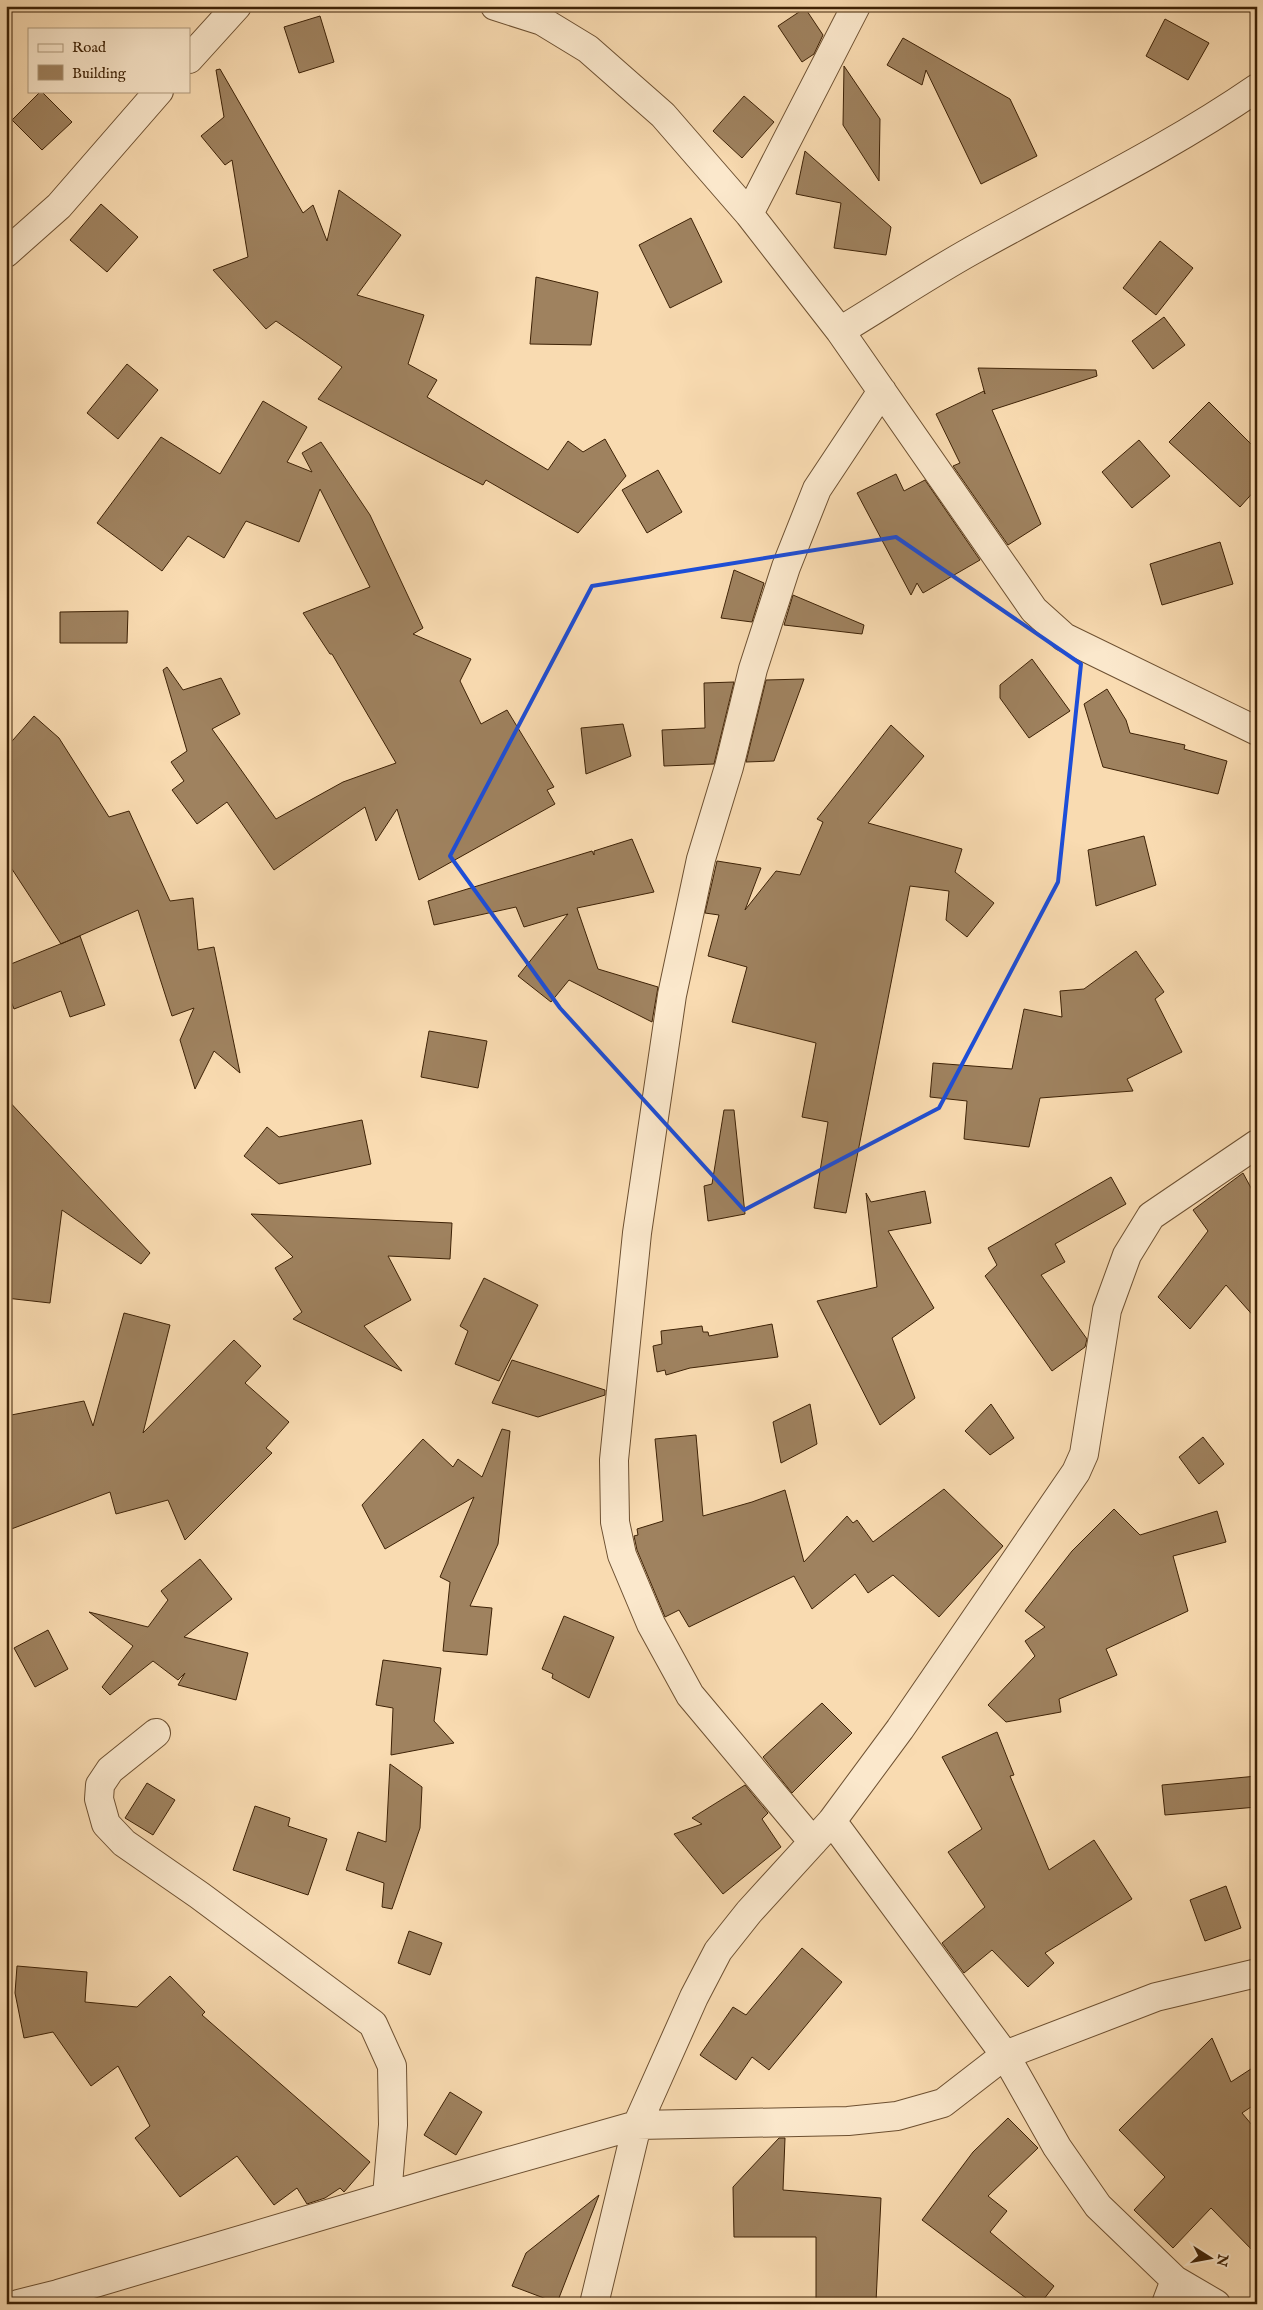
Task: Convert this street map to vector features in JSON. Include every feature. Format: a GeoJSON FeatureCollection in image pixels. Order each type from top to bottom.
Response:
{"type":"FeatureCollection","features":[{"type":"Feature","properties":{"kind":"street"},"geometry":{"type":"LineString","coordinates":[[190,58],[237,6]]}},
{"type":"Feature","properties":{"kind":"street"},"geometry":{"type":"LineString","coordinates":[[494,6],[542,22],[588,49],[663,115],[749,214],[840,331],[1034,610],[1064,637],[1257,731]]}},
{"type":"Feature","properties":{"kind":"street"},"geometry":{"type":"LineString","coordinates":[[749,214],[856,6]]}},
{"type":"Feature","properties":{"kind":"street"},"geometry":{"type":"LineString","coordinates":[[840,331],[972,251],[1148,156],[1257,88]]}},
{"type":"Feature","properties":{"kind":"street"},"geometry":{"type":"LineString","coordinates":[[6,252],[59,206],[158,92]]}},
{"type":"Feature","properties":{"kind":"street"},"geometry":{"type":"LineString","coordinates":[[812,1842],[690,1695],[651,1624],[622,1555],[615,1522],[614,1460],[637,1233],[672,995],[701,859],[729,767],[753,669],[786,567],[817,489],[882,391]]}},
{"type":"Feature","properties":{"kind":"street"},"geometry":{"type":"LineString","coordinates":[[594,2304],[638,2125],[694,1997],[718,1951],[749,1912],[832,1821],[900,1729],[1076,1472],[1084,1454],[1107,1310],[1127,1255],[1151,1216],[1257,1144]]}},
{"type":"Feature","properties":{"kind":"street"},"geometry":{"type":"LineString","coordinates":[[156,1733],[110,1770],[100,1785],[99,1800],[106,1824],[124,1843],[199,1895],[373,2024],[392,2066],[393,2125],[387,2196]]}},
{"type":"Feature","properties":{"kind":"street"},"geometry":{"type":"LineString","coordinates":[[832,1821],[1005,2055],[1057,2147],[1098,2206],[1170,2292],[1216,2304]]}},
{"type":"Feature","properties":{"kind":"street"},"geometry":{"type":"LineString","coordinates":[[18,2304],[638,2125],[848,2122],[897,2116],[944,2103],[1005,2055],[1156,1997],[1257,1972]]}},
{"type":"Feature","properties":{"kind":"highlighted area"},"geometry":{"type":"Polygon","coordinates":[[[896,537],[1081,664],[1058,882],[939,1108],[744,1210],[560,1008],[450,856],[592,586],[896,537]]]}},
{"type":"Feature","properties":{"kind":"building"},"geometry":{"type":"Polygon","coordinates":[[[805,8],[823,35],[814,54],[802,62],[778,26],[805,8]]]}},
{"type":"Feature","properties":{"kind":"building"},"geometry":{"type":"Polygon","coordinates":[[[320,16],[334,62],[299,73],[284,27],[320,16]]]}},
{"type":"Feature","properties":{"kind":"building"},"geometry":{"type":"Polygon","coordinates":[[[1165,19],[1209,43],[1188,80],[1146,56],[1165,19]]]}},
{"type":"Feature","properties":{"kind":"building"},"geometry":{"type":"Polygon","coordinates":[[[903,38],[1010,99],[1037,156],[981,184],[926,70],[922,85],[887,65],[903,38]]]}},
{"type":"Feature","properties":{"kind":"building"},"geometry":{"type":"Polygon","coordinates":[[[844,66],[880,119],[879,181],[843,125],[844,66]]]}},
{"type":"Feature","properties":{"kind":"building"},"geometry":{"type":"Polygon","coordinates":[[[220,69],[303,213],[313,205],[327,241],[339,190],[401,235],[357,295],[424,315],[408,364],[437,380],[427,397],[548,470],[568,441],[583,452],[605,439],[626,476],[578,533],[486,480],[483,485],[318,399],[342,367],[276,321],[266,329],[213,270],[248,257],[232,160],[225,165],[201,136],[224,117],[216,70],[220,69]]]}},
{"type":"Feature","properties":{"kind":"building"},"geometry":{"type":"Polygon","coordinates":[[[42,92],[72,122],[42,150],[12,120],[42,92]]]}},
{"type":"Feature","properties":{"kind":"building"},"geometry":{"type":"Polygon","coordinates":[[[744,96],[774,122],[742,158],[713,131],[744,96]]]}},
{"type":"Feature","properties":{"kind":"building"},"geometry":{"type":"Polygon","coordinates":[[[805,151],[891,227],[886,255],[834,248],[841,203],[796,194],[805,151]]]}},
{"type":"Feature","properties":{"kind":"building"},"geometry":{"type":"Polygon","coordinates":[[[101,204],[138,237],[107,272],[70,240],[101,204]]]}},
{"type":"Feature","properties":{"kind":"building"},"geometry":{"type":"Polygon","coordinates":[[[691,218],[722,282],[670,308],[639,245],[691,218]]]}},
{"type":"Feature","properties":{"kind":"building"},"geometry":{"type":"Polygon","coordinates":[[[1160,241],[1193,268],[1156,315],[1123,288],[1160,241]]]}},
{"type":"Feature","properties":{"kind":"building"},"geometry":{"type":"Polygon","coordinates":[[[536,277],[598,292],[591,345],[530,344],[536,277]]]}},
{"type":"Feature","properties":{"kind":"building"},"geometry":{"type":"Polygon","coordinates":[[[1164,317],[1185,345],[1153,369],[1132,341],[1164,317]]]}},
{"type":"Feature","properties":{"kind":"building"},"geometry":{"type":"Polygon","coordinates":[[[127,364],[158,390],[118,439],[87,413],[127,364]]]}},
{"type":"Feature","properties":{"kind":"building"},"geometry":{"type":"Polygon","coordinates":[[[978,368],[1096,370],[1097,376],[992,410],[1041,524],[1008,545],[953,466],[960,463],[936,414],[984,391],[985,394],[978,368]]]}},
{"type":"Feature","properties":{"kind":"building"},"geometry":{"type":"Polygon","coordinates":[[[263,401],[307,427],[287,462],[312,472],[302,453],[321,442],[370,515],[423,628],[413,634],[471,659],[460,681],[481,724],[507,710],[554,787],[547,790],[555,804],[419,880],[397,809],[376,841],[365,807],[274,870],[227,802],[197,824],[172,790],[184,781],[171,762],[187,751],[163,670],[167,667],[183,690],[221,678],[240,714],[212,729],[276,819],[343,782],[396,763],[332,654],[330,654],[303,613],[370,587],[320,489],[299,542],[246,521],[224,558],[188,536],[162,571],[97,523],[161,437],[220,474],[263,401]]]}},
{"type":"Feature","properties":{"kind":"building"},"geometry":{"type":"Polygon","coordinates":[[[1209,402],[1257,450],[1257,488],[1240,507],[1169,442],[1209,402]]]}},
{"type":"Feature","properties":{"kind":"building"},"geometry":{"type":"Polygon","coordinates":[[[1139,440],[1170,476],[1132,508],[1102,472],[1139,440]]]}},
{"type":"Feature","properties":{"kind":"building"},"geometry":{"type":"Polygon","coordinates":[[[658,470],[682,512],[647,533],[622,490],[658,470]]]}},
{"type":"Feature","properties":{"kind":"building"},"geometry":{"type":"Polygon","coordinates":[[[896,474],[904,491],[925,480],[980,560],[923,593],[917,583],[911,595],[857,493],[896,474]]]}},
{"type":"Feature","properties":{"kind":"building"},"geometry":{"type":"Polygon","coordinates":[[[1220,542],[1233,584],[1162,605],[1150,564],[1220,542]]]}},
{"type":"Feature","properties":{"kind":"building"},"geometry":{"type":"Polygon","coordinates":[[[734,570],[764,583],[752,622],[721,618],[734,570]]]}},
{"type":"Feature","properties":{"kind":"building"},"geometry":{"type":"Polygon","coordinates":[[[793,595],[864,625],[862,634],[784,625],[793,595]]]}},
{"type":"Feature","properties":{"kind":"building"},"geometry":{"type":"Polygon","coordinates":[[[128,611],[127,643],[60,643],[60,612],[128,611]]]}},
{"type":"Feature","properties":{"kind":"building"},"geometry":{"type":"Polygon","coordinates":[[[1032,659],[1070,711],[1029,738],[1000,698],[1000,685],[1032,659]]]}},
{"type":"Feature","properties":{"kind":"building"},"geometry":{"type":"Polygon","coordinates":[[[804,679],[774,761],[746,762],[766,680],[804,679]]]}},
{"type":"Feature","properties":{"kind":"building"},"geometry":{"type":"Polygon","coordinates":[[[734,682],[714,764],[664,766],[662,730],[705,728],[704,683],[734,682]]]}},
{"type":"Feature","properties":{"kind":"building"},"geometry":{"type":"Polygon","coordinates":[[[1107,689],[1126,720],[1130,733],[1185,745],[1184,749],[1227,761],[1218,794],[1103,767],[1084,704],[1107,689]]]}},
{"type":"Feature","properties":{"kind":"building"},"geometry":{"type":"Polygon","coordinates":[[[34,716],[59,738],[109,817],[129,811],[170,901],[193,898],[198,950],[214,947],[240,1073],[214,1051],[195,1089],[180,1040],[194,1008],[172,1016],[138,910],[61,944],[6,860],[6,748],[34,716]]]}},
{"type":"Feature","properties":{"kind":"building"},"geometry":{"type":"Polygon","coordinates":[[[623,724],[631,756],[586,774],[581,728],[623,724]]]}},
{"type":"Feature","properties":{"kind":"building"},"geometry":{"type":"Polygon","coordinates":[[[891,725],[924,756],[868,823],[962,849],[955,872],[994,903],[967,937],[946,920],[949,891],[910,886],[846,1213],[814,1208],[828,1122],[802,1117],[816,1043],[732,1022],[747,967],[708,956],[719,915],[705,913],[717,861],[761,868],[745,910],[776,871],[800,875],[823,822],[817,819],[891,725]]]}},
{"type":"Feature","properties":{"kind":"building"},"geometry":{"type":"Polygon","coordinates":[[[1144,836],[1156,885],[1096,906],[1088,850],[1144,836]]]}},
{"type":"Feature","properties":{"kind":"building"},"geometry":{"type":"Polygon","coordinates":[[[632,839],[654,892],[577,908],[598,969],[658,987],[652,1022],[569,980],[551,1002],[518,976],[568,914],[524,927],[516,907],[434,925],[428,901],[592,851],[594,855],[594,851],[632,839]]]}},
{"type":"Feature","properties":{"kind":"building"},"geometry":{"type":"Polygon","coordinates":[[[80,936],[105,1005],[70,1017],[61,991],[14,1009],[6,989],[6,966],[80,936]]]}},
{"type":"Feature","properties":{"kind":"building"},"geometry":{"type":"Polygon","coordinates":[[[1136,951],[1164,992],[1155,999],[1182,1052],[1127,1079],[1133,1091],[1040,1098],[1029,1147],[964,1139],[967,1101],[930,1097],[933,1063],[1012,1069],[1024,1009],[1062,1017],[1060,991],[1084,989],[1136,951]]]}},
{"type":"Feature","properties":{"kind":"building"},"geometry":{"type":"Polygon","coordinates":[[[429,1031],[487,1041],[478,1088],[421,1077],[429,1031]]]}},
{"type":"Feature","properties":{"kind":"building"},"geometry":{"type":"Polygon","coordinates":[[[6,1098],[150,1253],[141,1264],[62,1210],[50,1303],[6,1298],[6,1098]]]}},
{"type":"Feature","properties":{"kind":"building"},"geometry":{"type":"Polygon","coordinates":[[[724,1110],[734,1110],[745,1214],[708,1221],[704,1186],[712,1184],[724,1110]]]}},
{"type":"Feature","properties":{"kind":"building"},"geometry":{"type":"Polygon","coordinates":[[[362,1120],[371,1164],[279,1184],[244,1156],[267,1127],[279,1137],[362,1120]]]}},
{"type":"Feature","properties":{"kind":"building"},"geometry":{"type":"Polygon","coordinates":[[[1243,1173],[1257,1199],[1257,1320],[1226,1285],[1190,1329],[1158,1297],[1208,1231],[1193,1210],[1243,1173]]]}},
{"type":"Feature","properties":{"kind":"building"},"geometry":{"type":"Polygon","coordinates":[[[1111,1177],[1126,1204],[1055,1244],[1065,1262],[1041,1275],[1087,1339],[1085,1347],[1052,1371],[985,1276],[997,1265],[988,1248],[1111,1177]]]}},
{"type":"Feature","properties":{"kind":"building"},"geometry":{"type":"Polygon","coordinates":[[[925,1191],[931,1223],[888,1231],[934,1308],[892,1338],[915,1398],[880,1425],[817,1301],[877,1287],[866,1193],[871,1202],[925,1191]]]}},
{"type":"Feature","properties":{"kind":"building"},"geometry":{"type":"Polygon","coordinates":[[[251,1214],[452,1223],[450,1259],[388,1256],[411,1300],[364,1326],[402,1371],[293,1319],[302,1312],[275,1268],[293,1257],[251,1214]]]}},
{"type":"Feature","properties":{"kind":"building"},"geometry":{"type":"Polygon","coordinates":[[[484,1278],[538,1305],[499,1381],[455,1364],[468,1331],[460,1326],[484,1278]]]}},
{"type":"Feature","properties":{"kind":"building"},"geometry":{"type":"Polygon","coordinates":[[[124,1313],[170,1325],[143,1433],[234,1340],[261,1366],[245,1383],[289,1422],[266,1448],[272,1453],[185,1540],[168,1500],[116,1514],[110,1492],[6,1531],[6,1416],[84,1401],[93,1426],[124,1313]]]}},
{"type":"Feature","properties":{"kind":"building"},"geometry":{"type":"Polygon","coordinates":[[[772,1324],[778,1357],[690,1368],[666,1375],[665,1370],[657,1372],[653,1346],[662,1344],[661,1331],[702,1326],[703,1332],[708,1332],[709,1336],[772,1324]]]}},
{"type":"Feature","properties":{"kind":"building"},"geometry":{"type":"Polygon","coordinates":[[[512,1360],[605,1390],[605,1395],[538,1417],[492,1403],[512,1360]]]}},
{"type":"Feature","properties":{"kind":"building"},"geometry":{"type":"Polygon","coordinates":[[[810,1404],[817,1444],[781,1463],[773,1422],[810,1404]]]}},
{"type":"Feature","properties":{"kind":"building"},"geometry":{"type":"Polygon","coordinates":[[[991,1404],[1014,1438],[990,1455],[965,1431],[991,1404]]]}},
{"type":"Feature","properties":{"kind":"building"},"geometry":{"type":"Polygon","coordinates":[[[502,1429],[510,1431],[498,1544],[470,1606],[492,1608],[487,1655],[443,1651],[450,1582],[440,1577],[474,1497],[385,1549],[362,1505],[423,1439],[453,1467],[458,1459],[482,1477],[502,1429]]]}},
{"type":"Feature","properties":{"kind":"building"},"geometry":{"type":"Polygon","coordinates":[[[696,1435],[703,1516],[785,1490],[804,1562],[847,1516],[853,1523],[857,1520],[873,1542],[944,1489],[1003,1546],[939,1617],[893,1575],[868,1593],[855,1574],[812,1609],[794,1576],[689,1627],[679,1610],[665,1617],[637,1550],[634,1536],[638,1535],[637,1529],[663,1521],[655,1439],[696,1435]]]}},
{"type":"Feature","properties":{"kind":"building"},"geometry":{"type":"Polygon","coordinates":[[[1203,1437],[1224,1464],[1199,1484],[1179,1457],[1203,1437]]]}},
{"type":"Feature","properties":{"kind":"building"},"geometry":{"type":"Polygon","coordinates":[[[1114,1509],[1140,1535],[1217,1511],[1226,1542],[1173,1556],[1188,1611],[1106,1649],[1117,1675],[1059,1699],[1061,1712],[1006,1722],[988,1705],[1035,1656],[1025,1641],[1045,1627],[1025,1611],[1072,1551],[1114,1509]]]}},
{"type":"Feature","properties":{"kind":"building"},"geometry":{"type":"Polygon","coordinates":[[[200,1559],[232,1599],[184,1637],[248,1653],[236,1700],[178,1685],[185,1673],[178,1680],[153,1661],[110,1695],[102,1687],[133,1646],[89,1612],[148,1627],[168,1600],[161,1591],[200,1559]]]}},
{"type":"Feature","properties":{"kind":"building"},"geometry":{"type":"Polygon","coordinates":[[[564,1616],[614,1637],[589,1698],[552,1678],[553,1674],[542,1669],[564,1616]]]}},
{"type":"Feature","properties":{"kind":"building"},"geometry":{"type":"Polygon","coordinates":[[[48,1630],[68,1669],[35,1687],[14,1648],[48,1630]]]}},
{"type":"Feature","properties":{"kind":"building"},"geometry":{"type":"Polygon","coordinates":[[[383,1660],[441,1668],[434,1721],[454,1743],[391,1755],[393,1708],[376,1705],[383,1660]]]}},
{"type":"Feature","properties":{"kind":"building"},"geometry":{"type":"Polygon","coordinates":[[[822,1703],[852,1733],[792,1793],[763,1757],[822,1703]]]}},
{"type":"Feature","properties":{"kind":"building"},"geometry":{"type":"Polygon","coordinates":[[[997,1732],[1014,1775],[1010,1776],[1049,1870],[1094,1840],[1132,1899],[1045,1953],[1054,1963],[1028,1987],[992,1950],[964,1973],[942,1943],[985,1907],[948,1852],[982,1829],[942,1757],[997,1732]]]}},
{"type":"Feature","properties":{"kind":"building"},"geometry":{"type":"Polygon","coordinates":[[[390,1764],[422,1787],[420,1828],[392,1909],[382,1907],[384,1883],[346,1870],[358,1832],[386,1842],[390,1764]]]}},
{"type":"Feature","properties":{"kind":"building"},"geometry":{"type":"Polygon","coordinates":[[[1257,1776],[1257,1807],[1165,1815],[1162,1785],[1257,1776]]]}},
{"type":"Feature","properties":{"kind":"building"},"geometry":{"type":"Polygon","coordinates":[[[147,1783],[175,1800],[153,1835],[125,1818],[147,1783]]]}},
{"type":"Feature","properties":{"kind":"building"},"geometry":{"type":"Polygon","coordinates":[[[745,1785],[768,1813],[762,1819],[781,1847],[723,1894],[674,1834],[702,1824],[692,1818],[745,1785]]]}},
{"type":"Feature","properties":{"kind":"building"},"geometry":{"type":"Polygon","coordinates":[[[255,1806],[290,1818],[288,1826],[327,1839],[308,1895],[233,1870],[255,1806]]]}},
{"type":"Feature","properties":{"kind":"building"},"geometry":{"type":"Polygon","coordinates":[[[1226,1886],[1241,1928],[1205,1941],[1190,1900],[1226,1886]]]}},
{"type":"Feature","properties":{"kind":"building"},"geometry":{"type":"Polygon","coordinates":[[[409,1931],[442,1943],[430,1975],[398,1963],[409,1931]]]}},
{"type":"Feature","properties":{"kind":"building"},"geometry":{"type":"Polygon","coordinates":[[[802,1948],[842,1982],[769,2070],[752,2057],[736,2080],[700,2055],[733,2007],[746,2015],[802,1948]]]}},
{"type":"Feature","properties":{"kind":"building"},"geometry":{"type":"Polygon","coordinates":[[[17,1966],[87,1972],[85,2002],[137,2007],[170,1976],[205,2012],[202,2015],[370,2162],[344,2192],[340,2188],[325,2198],[307,2204],[297,2188],[274,2205],[237,2156],[180,2197],[135,2138],[150,2126],[118,2066],[91,2086],[53,2032],[24,2038],[15,1993],[17,1966]]]}},
{"type":"Feature","properties":{"kind":"building"},"geometry":{"type":"Polygon","coordinates":[[[1212,2038],[1231,2082],[1257,2065],[1257,2103],[1242,2113],[1257,2131],[1257,2255],[1211,2208],[1173,2248],[1134,2210],[1165,2177],[1119,2130],[1212,2038]]]}},
{"type":"Feature","properties":{"kind":"building"},"geometry":{"type":"Polygon","coordinates":[[[450,2092],[482,2112],[456,2155],[424,2135],[450,2092]]]}},
{"type":"Feature","properties":{"kind":"building"},"geometry":{"type":"Polygon","coordinates":[[[1008,2118],[1038,2148],[988,2196],[1007,2211],[990,2232],[1054,2286],[1040,2304],[1034,2304],[922,2220],[973,2152],[1008,2118]]]}},
{"type":"Feature","properties":{"kind":"building"},"geometry":{"type":"Polygon","coordinates":[[[779,2138],[785,2138],[783,2190],[881,2198],[876,2302],[816,2301],[816,2237],[734,2237],[733,2187],[779,2138]]]}},
{"type":"Feature","properties":{"kind":"building"},"geometry":{"type":"Polygon","coordinates":[[[599,2195],[557,2303],[512,2286],[526,2253],[599,2195]]]}}]}
